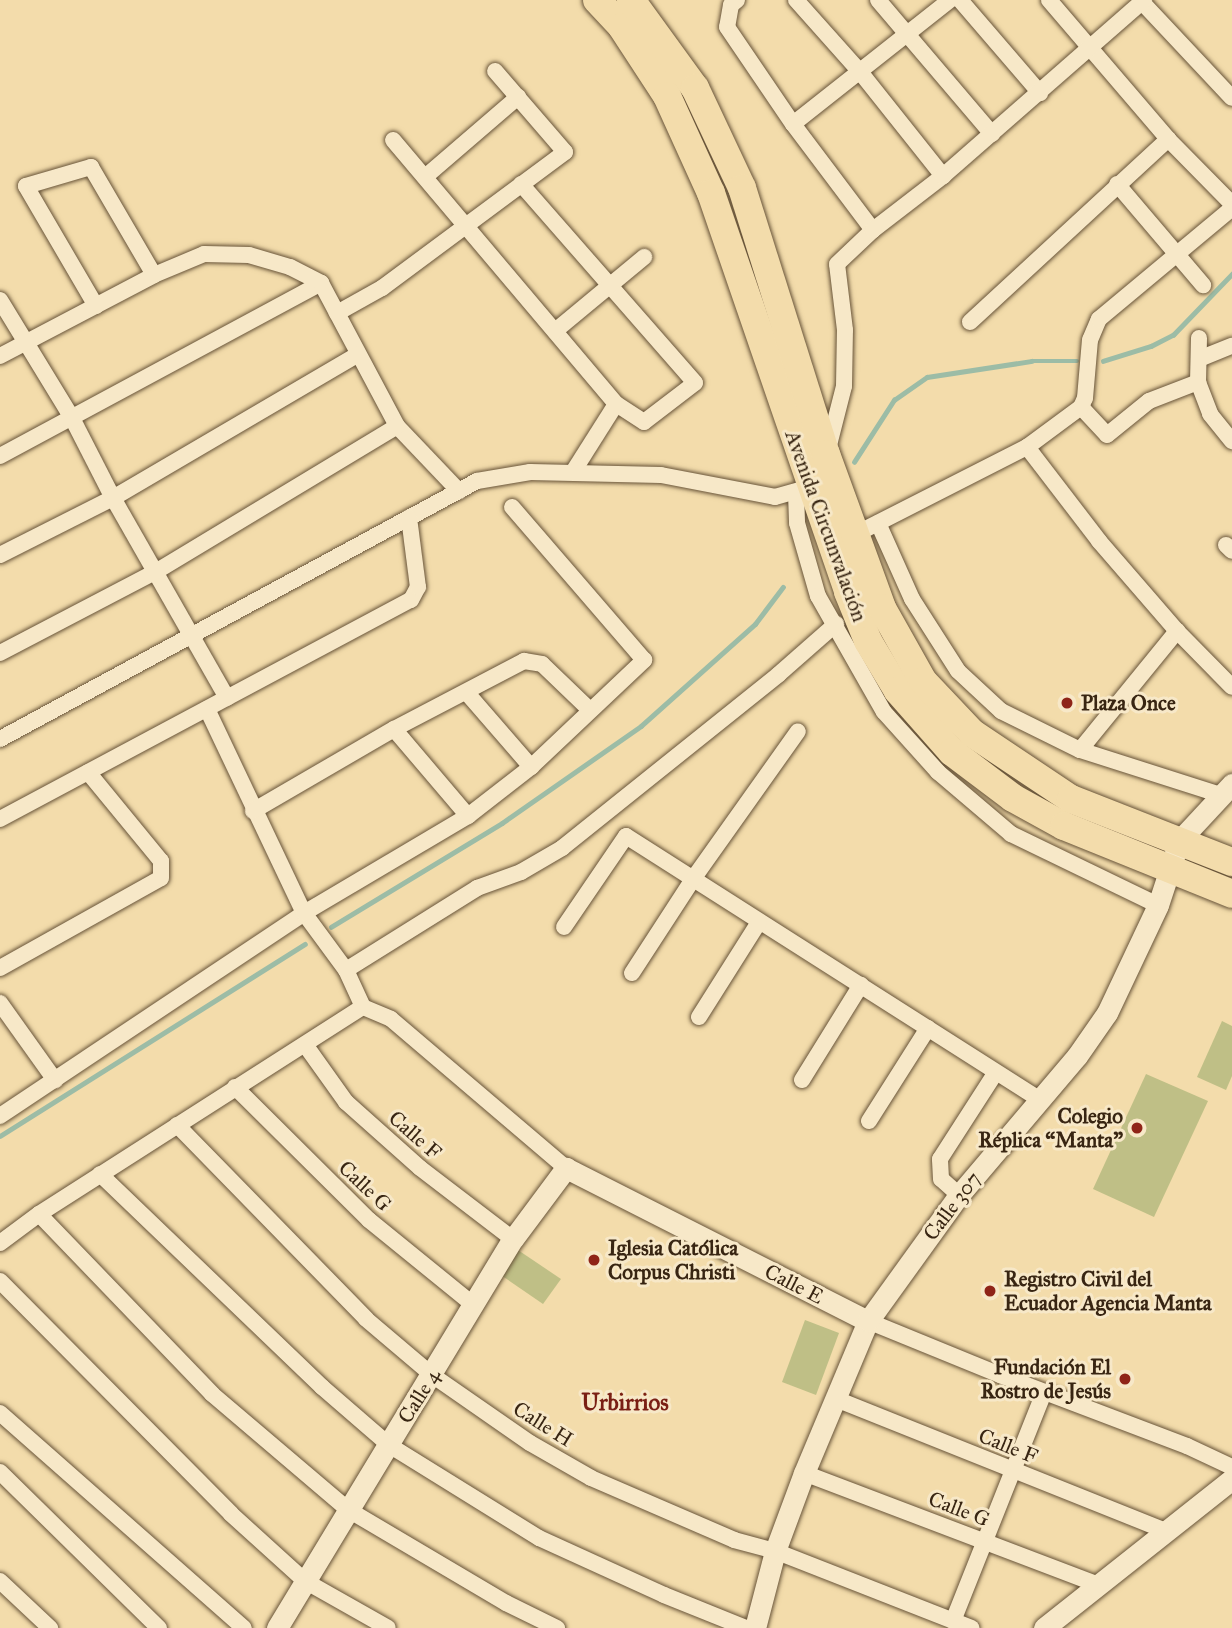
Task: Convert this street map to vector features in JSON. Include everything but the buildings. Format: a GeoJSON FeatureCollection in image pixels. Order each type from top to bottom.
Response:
{"type":"FeatureCollection","features":[{"type":"Feature","properties":{"kind":"highway","name":"Avenida Circunvalación"},"geometry":{"type":"LineString","coordinates":[[597,0],[622,27],[667,96],[711,193],[803,490],[868,640],[898,691],[952,752],[1013,798],[1064,826],[1232,894]]}},
{"type":"Feature","properties":{"kind":"highway","name":"Avenida Circunvalación"},"geometry":{"type":"LineString","coordinates":[[631,0],[695,88],[741,188],[826,454],[867,529],[882,608],[923,681],[972,733],[1071,799],[1232,862]]}},
{"type":"Feature","properties":{"kind":"street"},"geometry":{"type":"LineString","coordinates":[[737,0],[730,5],[727,27],[793,124],[873,230]]}},
{"type":"Feature","properties":{"kind":"street"},"geometry":{"type":"LineString","coordinates":[[796,0],[861,73],[943,176]]}},
{"type":"Feature","properties":{"kind":"street"},"geometry":{"type":"LineString","coordinates":[[878,0],[992,134]]}},
{"type":"Feature","properties":{"kind":"street"},"geometry":{"type":"LineString","coordinates":[[793,124],[910,35],[950,0]]}},
{"type":"Feature","properties":{"kind":"street"},"geometry":{"type":"LineString","coordinates":[[960,0],[1040,93]]}},
{"type":"Feature","properties":{"kind":"street"},"geometry":{"type":"LineString","coordinates":[[1049,0],[1168,139],[1232,206],[1099,319],[1090,340],[1086,398],[1081,407],[1027,447],[867,529],[958,671],[1001,710],[1080,750],[1226,790]]}},
{"type":"Feature","properties":{"kind":"street"},"geometry":{"type":"LineString","coordinates":[[1158,905],[1011,834],[938,772],[884,712],[818,596],[797,523],[803,490],[826,454],[844,386],[845,330],[838,264],[873,230],[943,176],[1040,93],[1142,1],[1232,98]]}},
{"type":"Feature","properties":{"kind":"street"},"geometry":{"type":"LineString","coordinates":[[337,313],[382,288],[565,152],[495,71]]}},
{"type":"Feature","properties":{"kind":"street"},"geometry":{"type":"LineString","coordinates":[[425,177],[518,97]]}},
{"type":"Feature","properties":{"kind":"street"},"geometry":{"type":"LineString","coordinates":[[970,322],[1116,184],[1168,139]]}},
{"type":"Feature","properties":{"kind":"street"},"geometry":{"type":"LineString","coordinates":[[393,140],[616,404],[644,422],[695,383],[521,184]]}},
{"type":"Feature","properties":{"kind":"street"},"geometry":{"type":"LineString","coordinates":[[96,306],[26,186],[91,167],[154,275]]}},
{"type":"Feature","properties":{"kind":"street"},"geometry":{"type":"LineString","coordinates":[[1116,184],[1203,285]]}},
{"type":"Feature","properties":{"kind":"street"},"geometry":{"type":"LineString","coordinates":[[0,356],[28,344],[154,275],[204,254],[249,255],[290,267],[321,283],[397,426],[459,491]]}},
{"type":"Feature","properties":{"kind":"street"},"geometry":{"type":"LineString","coordinates":[[555,331],[644,257]]}},
{"type":"Feature","properties":{"kind":"street"},"geometry":{"type":"LineString","coordinates":[[0,456],[321,283]]}},
{"type":"Feature","properties":{"kind":"street"},"geometry":{"type":"LineString","coordinates":[[0,300],[72,418],[113,498],[227,698]]}},
{"type":"Feature","properties":{"kind":"street"},"geometry":{"type":"LineString","coordinates":[[1199,338],[1199,382],[1210,414],[1232,441]]}},
{"type":"Feature","properties":{"kind":"street"},"geometry":{"type":"LineString","coordinates":[[1199,359],[1232,346]]}},
{"type":"Feature","properties":{"kind":"street"},"geometry":{"type":"LineString","coordinates":[[0,555],[113,498],[358,354]]}},
{"type":"Feature","properties":{"kind":"street"},"geometry":{"type":"LineString","coordinates":[[1081,407],[1107,435],[1149,401],[1199,382]]}},
{"type":"Feature","properties":{"kind":"street"},"geometry":{"type":"LineString","coordinates":[[573,472],[616,404]]}},
{"type":"Feature","properties":{"kind":"street"},"geometry":{"type":"LineString","coordinates":[[0,653],[157,571],[397,426]]}},
{"type":"Feature","properties":{"kind":"street"},"geometry":{"type":"LineString","coordinates":[[1027,447],[1099,541],[1177,631],[1232,687]]}},
{"type":"Feature","properties":{"kind":"street"},"geometry":{"type":"LineString","coordinates":[[0,739],[477,481],[530,472],[573,472],[661,475],[775,497],[803,490]]}},
{"type":"Feature","properties":{"kind":"street"},"geometry":{"type":"LineString","coordinates":[[0,1116],[304,913],[468,816],[531,767],[644,660],[512,507]]}},
{"type":"Feature","properties":{"kind":"street"},"geometry":{"type":"LineString","coordinates":[[1,818],[411,600],[418,587],[410,518]]}},
{"type":"Feature","properties":{"kind":"street"},"geometry":{"type":"LineString","coordinates":[[346,970],[477,888],[521,872],[562,848],[779,674],[836,624]]}},
{"type":"Feature","properties":{"kind":"street"},"geometry":{"type":"LineString","coordinates":[[1080,750],[1177,631]]}},
{"type":"Feature","properties":{"kind":"street"},"geometry":{"type":"LineString","coordinates":[[253,811],[394,729],[524,661],[533,660],[542,664],[590,710]]}},
{"type":"Feature","properties":{"kind":"street"},"geometry":{"type":"LineString","coordinates":[[467,693],[531,767]]}},
{"type":"Feature","properties":{"kind":"street"},"geometry":{"type":"LineString","coordinates":[[0,1243],[39,1213],[235,1087],[306,1046],[363,1007],[346,970],[304,913],[253,811],[207,709]]}},
{"type":"Feature","properties":{"kind":"street"},"geometry":{"type":"LineString","coordinates":[[394,729],[468,816]]}},
{"type":"Feature","properties":{"kind":"street"},"geometry":{"type":"LineString","coordinates":[[632,973],[693,879],[798,731]]}},
{"type":"Feature","properties":{"kind":"street"},"geometry":{"type":"LineString","coordinates":[[0,968],[162,878],[162,861],[88,772]]}},
{"type":"Feature","properties":{"kind":"street","name":"Calle 307"},"geometry":{"type":"LineString","coordinates":[[755,1628],[775,1551],[804,1473],[868,1321],[959,1195],[1077,1056],[1107,1013],[1158,905],[1179,841],[1226,790]]}},
{"type":"Feature","properties":{"kind":"street"},"geometry":{"type":"LineString","coordinates":[[564,927],[626,836],[1039,1099]]}},
{"type":"Feature","properties":{"kind":"street"},"geometry":{"type":"LineString","coordinates":[[699,1017],[760,922]]}},
{"type":"Feature","properties":{"kind":"street"},"geometry":{"type":"LineString","coordinates":[[802,1080],[861,985]]}},
{"type":"Feature","properties":{"kind":"street","name":"Calle E"},"geometry":{"type":"LineString","coordinates":[[363,1007],[391,1019],[566,1168],[868,1321],[1187,1446],[1232,1467]]}},
{"type":"Feature","properties":{"kind":"street"},"geometry":{"type":"LineString","coordinates":[[2,1010],[55,1080]]}},
{"type":"Feature","properties":{"kind":"street"},"geometry":{"type":"LineString","coordinates":[[869,1121],[928,1028]]}},
{"type":"Feature","properties":{"kind":"street","name":"Calle F"},"geometry":{"type":"LineString","coordinates":[[306,1046],[346,1102],[420,1168],[513,1239]]}},
{"type":"Feature","properties":{"kind":"street"},"geometry":{"type":"LineString","coordinates":[[959,1195],[941,1178],[940,1159],[996,1072]]}},
{"type":"Feature","properties":{"kind":"street","name":"Calle G"},"geometry":{"type":"LineString","coordinates":[[235,1087],[369,1220],[475,1306]]}},
{"type":"Feature","properties":{"kind":"street","name":"Calle H"},"geometry":{"type":"LineString","coordinates":[[177,1125],[366,1319],[432,1376],[530,1443],[591,1478],[734,1540],[775,1551],[971,1628]]}},
{"type":"Feature","properties":{"kind":"street","name":"Calle 4"},"geometry":{"type":"LineString","coordinates":[[277,1628],[347,1509],[475,1306],[513,1239],[566,1168]]}},
{"type":"Feature","properties":{"kind":"street"},"geometry":{"type":"LineString","coordinates":[[100,1174],[312,1378],[389,1445],[539,1538],[664,1595],[746,1628]]}},
{"type":"Feature","properties":{"kind":"street"},"geometry":{"type":"LineString","coordinates":[[39,1213],[212,1394],[347,1509],[506,1603],[556,1628]]}},
{"type":"Feature","properties":{"kind":"street"},"geometry":{"type":"LineString","coordinates":[[0,1282],[231,1514],[305,1581],[388,1628]]}},
{"type":"Feature","properties":{"kind":"street"},"geometry":{"type":"LineString","coordinates":[[953,1621],[1044,1392]]}},
{"type":"Feature","properties":{"kind":"street","name":"Calle F"},"geometry":{"type":"LineString","coordinates":[[836,1399],[1166,1531]]}},
{"type":"Feature","properties":{"kind":"street"},"geometry":{"type":"LineString","coordinates":[[0,1413],[244,1628]]}},
{"type":"Feature","properties":{"kind":"street"},"geometry":{"type":"LineString","coordinates":[[0,1472],[159,1628]]}},
{"type":"Feature","properties":{"kind":"street","name":"Calle G"},"geometry":{"type":"LineString","coordinates":[[804,1473],[1099,1585]]}},
{"type":"Feature","properties":{"kind":"street"},"geometry":{"type":"LineString","coordinates":[[1044,1628],[1232,1479]]}},
{"type":"Feature","properties":{"kind":"street"},"geometry":{"type":"LineString","coordinates":[[0,1581],[50,1628]]}},
{"type":"Feature","properties":{"kind":"green space"},"geometry":{"type":"Polygon","coordinates":[[[1222,1021],[1232,1026],[1232,1076],[1226,1090],[1197,1077],[1222,1021]]]}},
{"type":"Feature","properties":{"kind":"green space"},"geometry":{"type":"Polygon","coordinates":[[[1146,1074],[1208,1101],[1154,1217],[1093,1189],[1146,1074]]]}},
{"type":"Feature","properties":{"kind":"green space"},"geometry":{"type":"Polygon","coordinates":[[[515,1248],[561,1279],[543,1304],[498,1273],[515,1248]]]}},
{"type":"Feature","properties":{"kind":"green space"},"geometry":{"type":"Polygon","coordinates":[[[805,1320],[839,1333],[816,1395],[782,1382],[805,1320]]]}},
{"type":"Feature","properties":{"kind":"waterway"},"geometry":{"type":"LineString","coordinates":[[1103,361],[1151,346],[1173,335],[1232,274]]}},
{"type":"Feature","properties":{"kind":"waterway"},"geometry":{"type":"LineString","coordinates":[[854,462],[894,400],[927,377],[1032,361],[1077,361]]}},
{"type":"Feature","properties":{"kind":"waterway"},"geometry":{"type":"LineString","coordinates":[[331,927],[502,823],[641,726],[755,624],[783,587]]}},
{"type":"Feature","properties":{"kind":"waterway"},"geometry":{"type":"LineString","coordinates":[[0,1136],[305,944]]}},
{"type":"Feature","properties":{"kind":"place","name":"Plaza Once"},"geometry":{"type":"Point","coordinates":[1067,703]}},
{"type":"Feature","properties":{"kind":"place","name":"Colegio Réplica “Manta”"},"geometry":{"type":"Point","coordinates":[1137,1128]}},
{"type":"Feature","properties":{"kind":"place","name":"Iglesia Católica Corpus Christi"},"geometry":{"type":"Point","coordinates":[594,1260]}},
{"type":"Feature","properties":{"kind":"place","name":"Registro Civil del Ecuador Agencia Manta"},"geometry":{"type":"Point","coordinates":[990,1291]}},
{"type":"Feature","properties":{"kind":"place","name":"Fundación El Rostro de Jesús"},"geometry":{"type":"Point","coordinates":[1125,1379]}},
{"type":"Feature","properties":{"kind":"district","name":"Urbirrios"},"geometry":{"type":"Point","coordinates":[625,1402]}}]}
